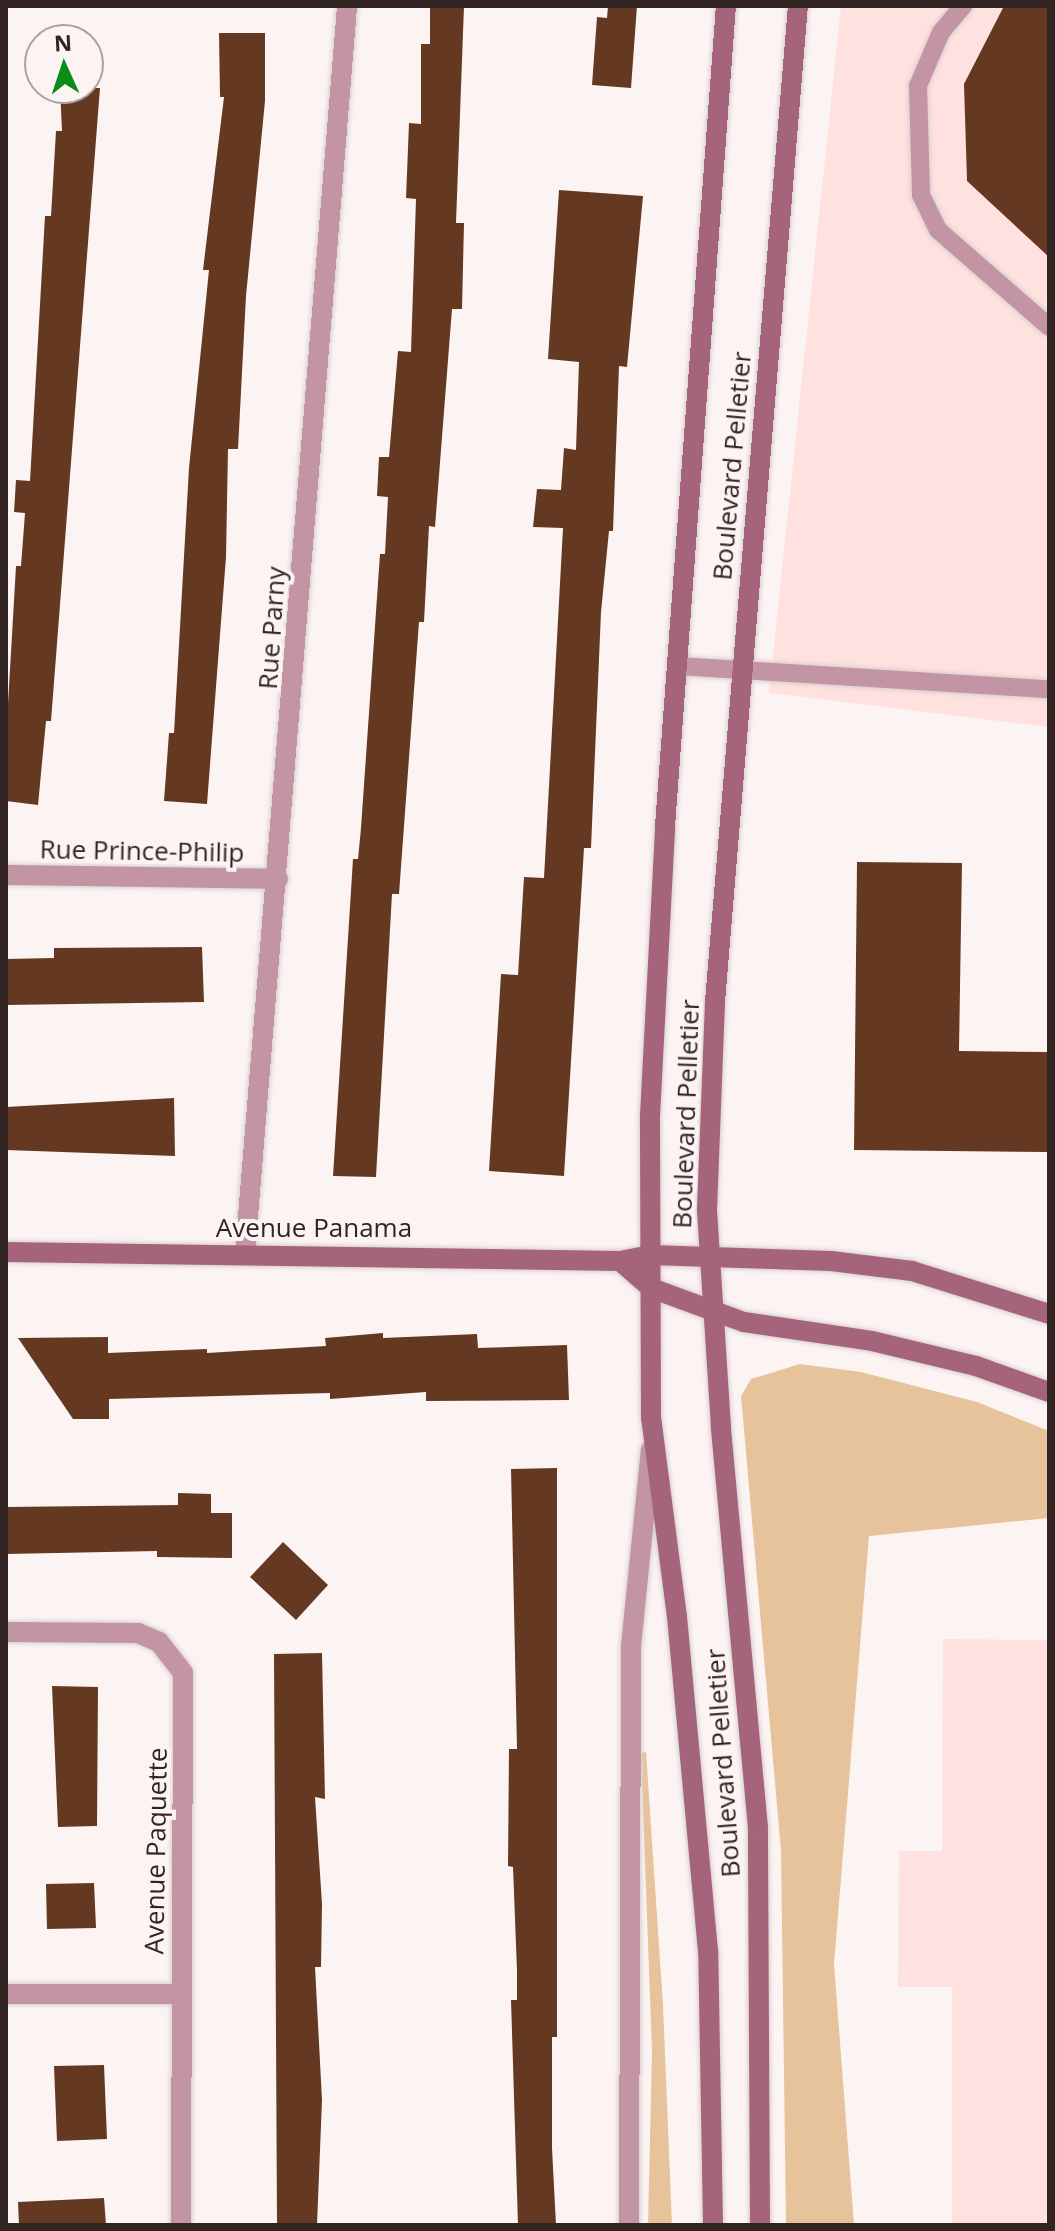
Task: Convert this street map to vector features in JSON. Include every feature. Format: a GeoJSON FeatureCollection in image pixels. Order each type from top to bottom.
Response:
{"type":"FeatureCollection","features":[{"type":"Feature","properties":{"kind":"street","name":"Rue Parny"},"geometry":{"type":"LineString","coordinates":[[245,1253],[278,879],[347,6]]}},
{"type":"Feature","properties":{"kind":"street","name":"Boulevard Pelletier"},"geometry":{"type":"LineString","coordinates":[[629,2225],[631,1646],[651,1418],[650,1116],[665,826],[726,6]]}},
{"type":"Feature","properties":{"kind":"street","name":"Boulevard Pelletier"},"geometry":{"type":"LineString","coordinates":[[760,2225],[758,1828],[711,1310],[709,1256],[715,1002],[798,6]]}},
{"type":"Feature","properties":{"kind":"street","name":"Rue Prince-Philip"},"geometry":{"type":"LineString","coordinates":[[6,875],[278,879]]}},
{"type":"Feature","properties":{"kind":"street","name":"Avenue Panama"},"geometry":{"type":"LineString","coordinates":[[6,1252],[245,1253],[620,1261],[651,1255],[884,1266],[1049,1314]]}},
{"type":"Feature","properties":{"kind":"street"},"geometry":{"type":"LineString","coordinates":[[620,1261],[651,1288],[744,1322],[872,1341],[976,1366],[1049,1392]]}},
{"type":"Feature","properties":{"kind":"street","name":"Boulevard Pelletier"},"geometry":{"type":"LineString","coordinates":[[651,1418],[677,1617],[708,1951],[713,2225]]}},
{"type":"Feature","properties":{"kind":"street","name":"Avenue Paquette"},"geometry":{"type":"LineString","coordinates":[[6,1632],[138,1633],[159,1642],[183,1673],[181,2225]]}},
{"type":"Feature","properties":{"kind":"street"},"geometry":{"type":"LineString","coordinates":[[6,1994],[180,1994]]}},
{"type":"Feature","properties":{"kind":"lane"},"geometry":{"type":"LineString","coordinates":[[963,6],[941,32],[918,86],[921,195],[938,230],[1049,327]]}},
{"type":"Feature","properties":{"kind":"lane"},"geometry":{"type":"LineString","coordinates":[[679,666],[1049,689]]}},
{"type":"Feature","properties":{"kind":"shaded area"},"geometry":{"type":"Polygon","coordinates":[[[841,6],[1049,6],[1049,727],[769,693],[841,6]]]}},
{"type":"Feature","properties":{"kind":"shaded area"},"geometry":{"type":"Polygon","coordinates":[[[800,1364],[861,1372],[977,1402],[1049,1431],[1049,1518],[869,1536],[834,1964],[854,2225],[786,2225],[781,1851],[741,1396],[751,1379],[800,1364]]]}},
{"type":"Feature","properties":{"kind":"shaded area"},"geometry":{"type":"Polygon","coordinates":[[[943,1639],[1049,1640],[1049,2225],[952,2225],[952,1987],[898,1987],[899,1851],[942,1851],[943,1639]]]}},
{"type":"Feature","properties":{"kind":"shaded area"},"geometry":{"type":"Polygon","coordinates":[[[646,1752],[663,2005],[672,2225],[648,2225],[652,2052],[641,1753],[646,1752]]]}},
{"type":"Feature","properties":{"kind":"building"},"geometry":{"type":"Polygon","coordinates":[[[430,6],[464,6],[456,223],[464,223],[462,309],[452,309],[435,527],[429,526],[424,622],[419,622],[399,894],[392,894],[376,1177],[333,1176],[353,859],[358,859],[361,828],[380,554],[385,554],[388,497],[377,496],[379,457],[389,457],[398,351],[411,352],[416,199],[406,198],[409,123],[421,124],[421,44],[430,44],[430,6]]]}},
{"type":"Feature","properties":{"kind":"building"},"geometry":{"type":"Polygon","coordinates":[[[608,6],[637,6],[631,88],[592,85],[597,17],[607,18],[608,6]]]}},
{"type":"Feature","properties":{"kind":"building"},"geometry":{"type":"Polygon","coordinates":[[[1004,6],[1049,6],[1049,257],[967,181],[964,84],[1004,6]]]}},
{"type":"Feature","properties":{"kind":"building"},"geometry":{"type":"Polygon","coordinates":[[[219,33],[265,33],[265,101],[246,296],[238,449],[228,449],[226,557],[207,804],[164,801],[169,733],[174,733],[189,468],[209,270],[203,270],[224,97],[220,97],[219,33]]]}},
{"type":"Feature","properties":{"kind":"building"},"geometry":{"type":"Polygon","coordinates":[[[61,104],[99,104],[51,721],[46,721],[38,805],[6,801],[6,738],[16,566],[21,566],[25,513],[14,512],[16,480],[30,481],[45,216],[51,216],[56,131],[62,131],[61,104]]]}},
{"type":"Feature","properties":{"kind":"building"},"geometry":{"type":"Polygon","coordinates":[[[559,190],[643,196],[627,367],[619,366],[613,531],[609,531],[601,612],[591,848],[584,848],[564,1176],[489,1171],[501,974],[518,975],[524,877],[544,878],[563,528],[533,527],[537,489],[561,490],[564,448],[576,450],[579,362],[548,359],[559,190]]]}},
{"type":"Feature","properties":{"kind":"building"},"geometry":{"type":"Polygon","coordinates":[[[857,862],[962,863],[959,1051],[1049,1052],[1049,1152],[854,1150],[857,862]]]}},
{"type":"Feature","properties":{"kind":"building"},"geometry":{"type":"Polygon","coordinates":[[[202,947],[204,1002],[6,1005],[6,959],[54,958],[54,948],[202,947]]]}},
{"type":"Feature","properties":{"kind":"building"},"geometry":{"type":"Polygon","coordinates":[[[174,1098],[175,1156],[6,1150],[6,1107],[174,1098]]]}},
{"type":"Feature","properties":{"kind":"building"},"geometry":{"type":"Polygon","coordinates":[[[383,1333],[383,1338],[477,1334],[478,1348],[567,1345],[569,1400],[426,1401],[426,1392],[330,1399],[330,1393],[109,1399],[109,1419],[73,1419],[18,1338],[108,1337],[108,1353],[207,1349],[207,1353],[326,1346],[325,1338],[383,1333]]]}},
{"type":"Feature","properties":{"kind":"building"},"geometry":{"type":"Polygon","coordinates":[[[557,1468],[557,2037],[552,2037],[556,2225],[518,2225],[511,2000],[517,2000],[517,1971],[513,1867],[508,1866],[509,1749],[517,1749],[511,1469],[557,1468]]]}},
{"type":"Feature","properties":{"kind":"building"},"geometry":{"type":"Polygon","coordinates":[[[178,1493],[211,1494],[211,1513],[232,1513],[232,1558],[157,1557],[157,1551],[6,1554],[6,1507],[178,1505],[178,1493]]]}},
{"type":"Feature","properties":{"kind":"building"},"geometry":{"type":"Polygon","coordinates":[[[283,1542],[328,1585],[296,1620],[250,1577],[283,1542]]]}},
{"type":"Feature","properties":{"kind":"building"},"geometry":{"type":"Polygon","coordinates":[[[322,1653],[325,1799],[315,1797],[322,1904],[321,1967],[315,1967],[322,2100],[317,2225],[277,2225],[274,1654],[322,1653]]]}},
{"type":"Feature","properties":{"kind":"building"},"geometry":{"type":"Polygon","coordinates":[[[52,1686],[98,1687],[97,1826],[58,1827],[52,1686]]]}},
{"type":"Feature","properties":{"kind":"building"},"geometry":{"type":"Polygon","coordinates":[[[94,1883],[96,1928],[47,1929],[46,1884],[94,1883]]]}},
{"type":"Feature","properties":{"kind":"building"},"geometry":{"type":"Polygon","coordinates":[[[104,2065],[107,2139],[57,2141],[54,2066],[104,2065]]]}},
{"type":"Feature","properties":{"kind":"building"},"geometry":{"type":"Polygon","coordinates":[[[104,2198],[106,2225],[19,2225],[18,2202],[104,2198]]]}}]}
